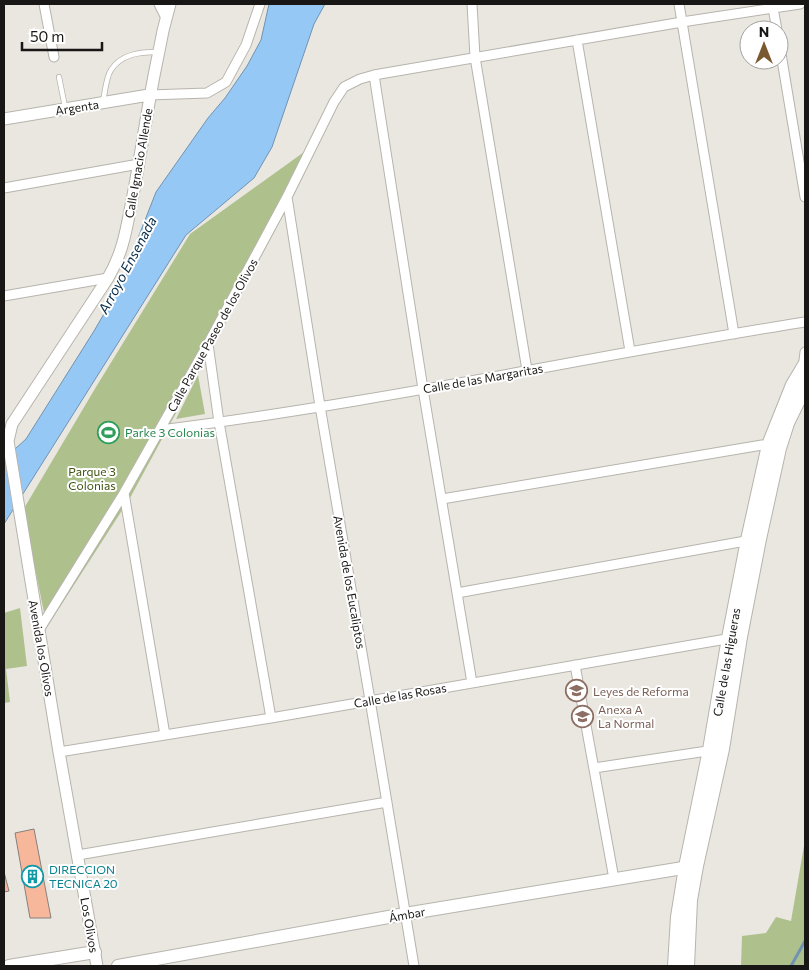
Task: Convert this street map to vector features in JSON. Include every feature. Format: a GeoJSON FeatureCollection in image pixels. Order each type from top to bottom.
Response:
{"type":"FeatureCollection","features":[{"type":"Feature","properties":{"kind":"main road","name":"Calle de las Higueras"},"geometry":{"type":"LineString","coordinates":[[675,966],[678,917],[716,749],[754,539],[774,447],[793,385],[804,368]]}},
{"type":"Feature","properties":{"kind":"main road","name":"Calle de las Higueras"},"geometry":{"type":"LineString","coordinates":[[774,447],[805,386]]}},
{"type":"Feature","properties":{"kind":"main road","name":"Calle de las Higueras"},"geometry":{"type":"LineString","coordinates":[[687,966],[691,866]]}},
{"type":"Feature","properties":{"kind":"main road","name":"Ámbar"},"geometry":{"type":"LineString","coordinates":[[118,966],[405,914],[691,866]]}},
{"type":"Feature","properties":{"kind":"main road"},"geometry":{"type":"LineString","coordinates":[[9,966],[95,952]]}},
{"type":"Feature","properties":{"kind":"street"},"geometry":{"type":"LineString","coordinates":[[44,4],[54,57]]}},
{"type":"Feature","properties":{"kind":"street"},"geometry":{"type":"LineString","coordinates":[[159,4],[166,18]]}},
{"type":"Feature","properties":{"kind":"street","name":"Calle Ignacio Allende"},"geometry":{"type":"LineString","coordinates":[[6,443],[12,424],[108,278],[124,243],[139,164],[149,95],[170,4]]}},
{"type":"Feature","properties":{"kind":"street"},"geometry":{"type":"LineString","coordinates":[[149,95],[207,92],[226,82],[246,45],[260,4]]}},
{"type":"Feature","properties":{"kind":"street"},"geometry":{"type":"LineString","coordinates":[[472,4],[475,57],[527,370]]}},
{"type":"Feature","properties":{"kind":"street"},"geometry":{"type":"LineString","coordinates":[[680,4],[734,334]]}},
{"type":"Feature","properties":{"kind":"street"},"geometry":{"type":"LineString","coordinates":[[472,683],[423,389],[374,75],[682,22],[800,4]]}},
{"type":"Feature","properties":{"kind":"street"},"geometry":{"type":"LineString","coordinates":[[773,8],[775,20]]}},
{"type":"Feature","properties":{"kind":"street"},"geometry":{"type":"LineString","coordinates":[[577,40],[630,352]]}},
{"type":"Feature","properties":{"kind":"street"},"geometry":{"type":"LineString","coordinates":[[784,70],[805,198]]}},
{"type":"Feature","properties":{"kind":"street","name":"Calle Parque Paseo de los Olivos"},"geometry":{"type":"LineString","coordinates":[[39,630],[124,493],[160,430],[287,197],[334,102],[344,87],[374,75]]}},
{"type":"Feature","properties":{"kind":"street","name":"Argenta"},"geometry":{"type":"LineString","coordinates":[[4,118],[149,95]]}},
{"type":"Feature","properties":{"kind":"street"},"geometry":{"type":"LineString","coordinates":[[4,188],[139,164]]}},
{"type":"Feature","properties":{"kind":"street","name":"Avenida de los Eucaliptos"},"geometry":{"type":"LineString","coordinates":[[287,197],[414,966]]}},
{"type":"Feature","properties":{"kind":"street"},"geometry":{"type":"LineString","coordinates":[[4,296],[108,278]]}},
{"type":"Feature","properties":{"kind":"street","name":"Calle de las Margaritas"},"geometry":{"type":"LineString","coordinates":[[160,430],[423,389],[805,322]]}},
{"type":"Feature","properties":{"kind":"street"},"geometry":{"type":"LineString","coordinates":[[208,344],[218,422],[271,718]]}},
{"type":"Feature","properties":{"kind":"street"},"geometry":{"type":"LineString","coordinates":[[804,368],[805,352]]}},
{"type":"Feature","properties":{"kind":"street","name":"Avenida los Olivos"},"geometry":{"type":"LineString","coordinates":[[6,443],[78,855]]}},
{"type":"Feature","properties":{"kind":"street"},"geometry":{"type":"LineString","coordinates":[[442,499],[762,445],[774,447]]}},
{"type":"Feature","properties":{"kind":"street"},"geometry":{"type":"LineString","coordinates":[[124,493],[165,735]]}},
{"type":"Feature","properties":{"kind":"street"},"geometry":{"type":"LineString","coordinates":[[457,593],[754,539]]}},
{"type":"Feature","properties":{"kind":"street","name":"Calle de las Rosas"},"geometry":{"type":"LineString","coordinates":[[59,752],[271,718],[735,638]]}},
{"type":"Feature","properties":{"kind":"street"},"geometry":{"type":"LineString","coordinates":[[575,665],[614,879]]}},
{"type":"Feature","properties":{"kind":"street"},"geometry":{"type":"LineString","coordinates":[[594,768],[716,749]]}},
{"type":"Feature","properties":{"kind":"street"},"geometry":{"type":"LineString","coordinates":[[78,855],[387,802]]}},
{"type":"Feature","properties":{"kind":"street","name":"Los Olivos"},"geometry":{"type":"LineString","coordinates":[[78,855],[97,966]]}},
{"type":"Feature","properties":{"kind":"lane"},"geometry":{"type":"LineString","coordinates":[[103,103],[110,71],[119,61],[133,54],[158,52]]}},
{"type":"Feature","properties":{"kind":"lane"},"geometry":{"type":"LineString","coordinates":[[58,77],[65,109]]}},
{"type":"Feature","properties":{"kind":"green space","name":"Parque 3 Colonias"},"geometry":{"type":"Polygon","coordinates":[[[318,142],[291,201],[130,498],[47,627],[23,510],[190,234],[318,142]]]}},
{"type":"Feature","properties":{"kind":"green space"},"geometry":{"type":"Polygon","coordinates":[[[198,375],[205,414],[176,419],[198,375]]]}},
{"type":"Feature","properties":{"kind":"green space"},"geometry":{"type":"Polygon","coordinates":[[[20,608],[27,666],[6,669],[10,702],[4,703],[4,613],[20,608]]]}},
{"type":"Feature","properties":{"kind":"green space"},"geometry":{"type":"Polygon","coordinates":[[[805,840],[805,966],[741,966],[742,936],[766,933],[776,917],[791,921],[805,840]]]}},
{"type":"Feature","properties":{"kind":"water"},"geometry":{"type":"Polygon","coordinates":[[[269,4],[325,4],[314,24],[272,147],[254,178],[186,235],[4,524],[4,459],[26,439],[94,331],[126,276],[156,192],[247,66],[261,40],[269,4]]]}},
{"type":"Feature","properties":{"kind":"building","name":"DIRECCION TECNICA 20"},"geometry":{"type":"Polygon","coordinates":[[[34,829],[51,918],[30,918],[15,833],[34,829]]]}},
{"type":"Feature","properties":{"kind":"building"},"geometry":{"type":"Polygon","coordinates":[[[4,872],[9,891],[4,892],[4,872]]]}},
{"type":"Feature","properties":{"kind":"waterway"},"geometry":{"type":"LineString","coordinates":[[791,966],[805,941]]}},
{"type":"Feature","properties":{"kind":"place","name":"Parke 3 Colonias"},"geometry":{"type":"Point","coordinates":[109,432]}},
{"type":"Feature","properties":{"kind":"place","name":"Leyes de Reforma"},"geometry":{"type":"Point","coordinates":[577,691]}},
{"type":"Feature","properties":{"kind":"place","name":"Anexa A La Normal"},"geometry":{"type":"Point","coordinates":[582,716]}},
{"type":"Feature","properties":{"kind":"place","name":"DIRECCION TECNICA 20"},"geometry":{"type":"Point","coordinates":[33,876]}},
{"type":"Feature","properties":{"kind":"water label","name":"Arroyo Ensenada"},"geometry":{"type":"Point","coordinates":[127,265]}}]}
